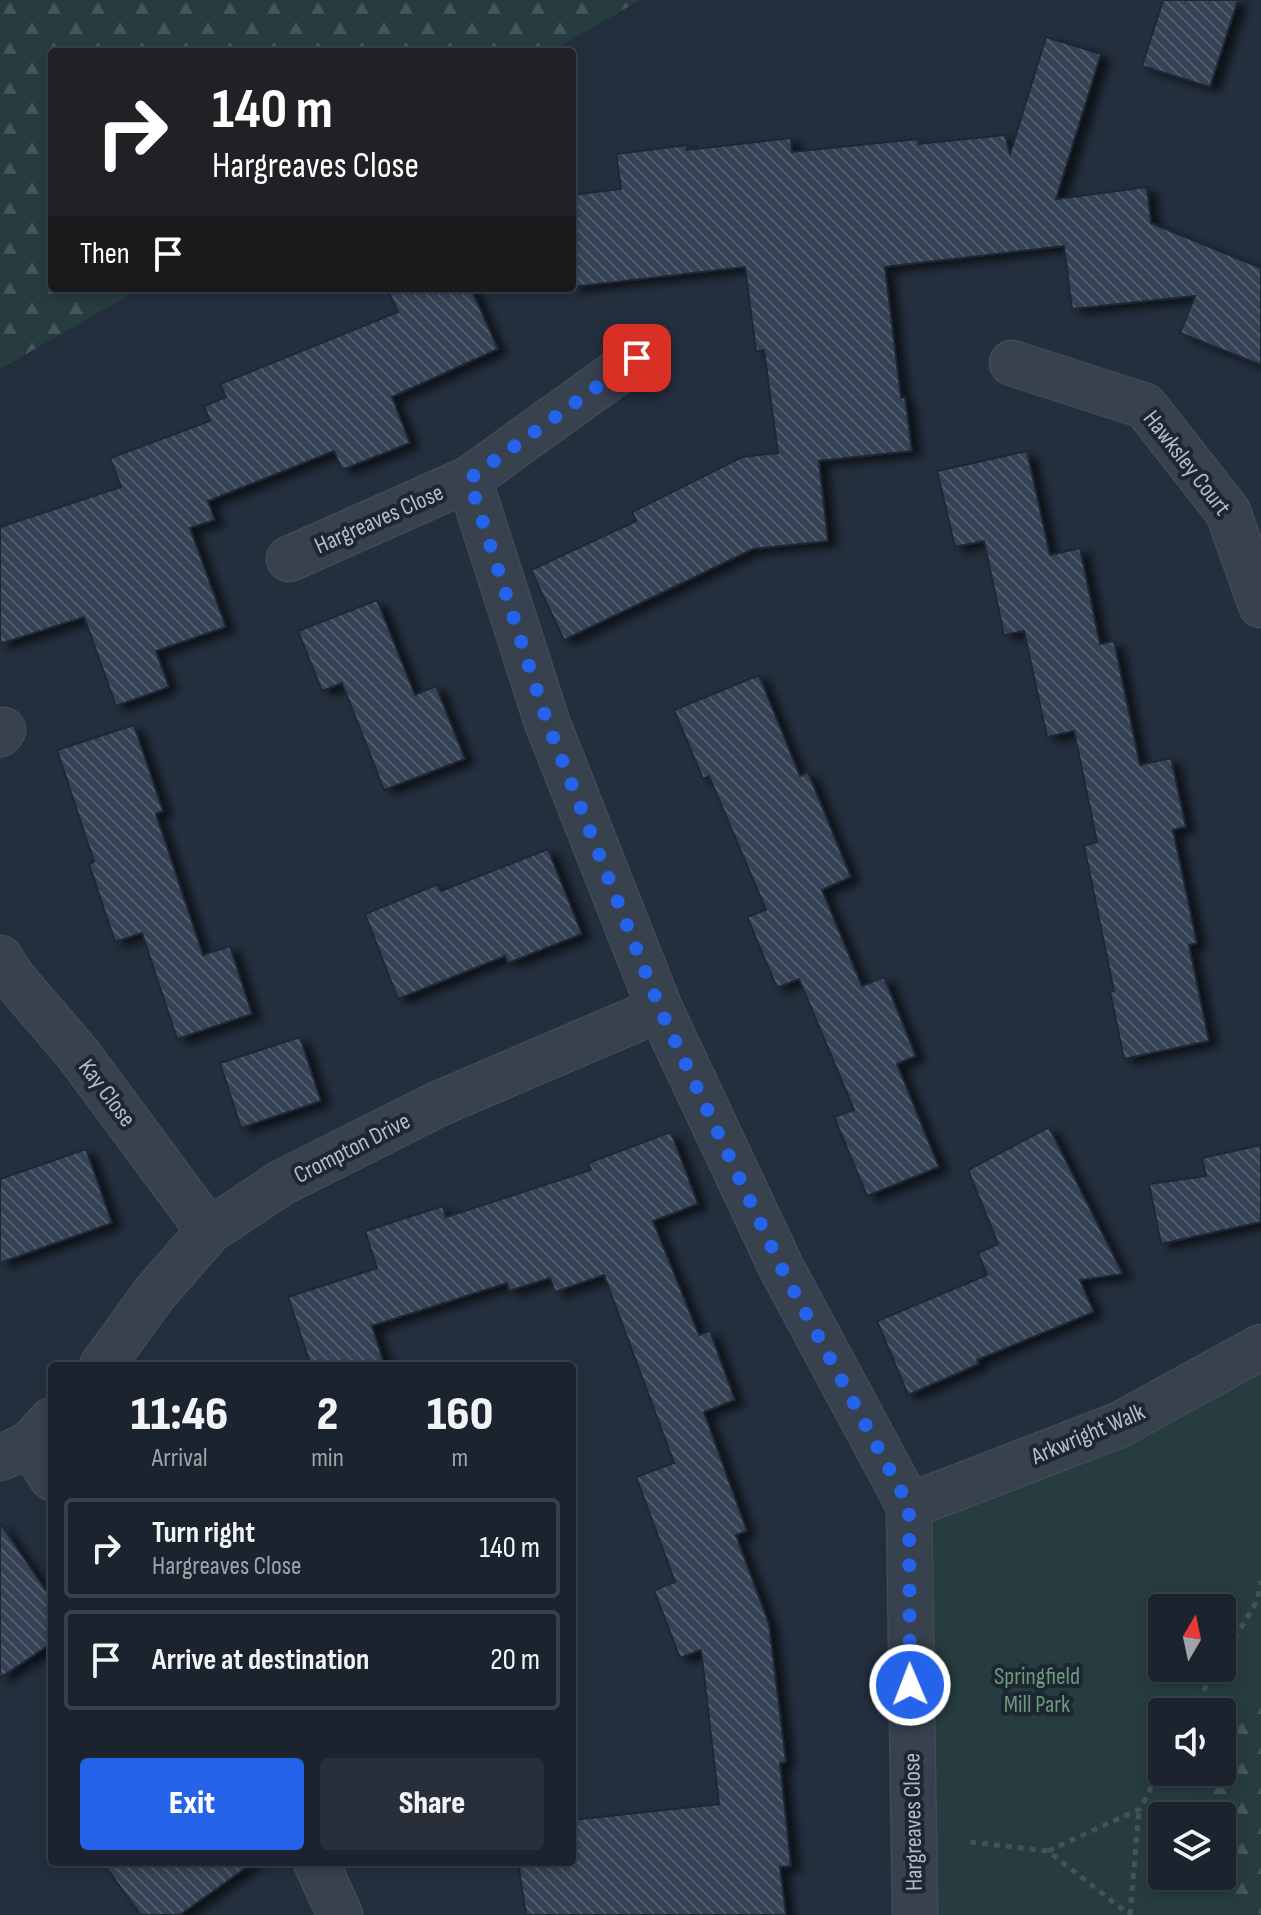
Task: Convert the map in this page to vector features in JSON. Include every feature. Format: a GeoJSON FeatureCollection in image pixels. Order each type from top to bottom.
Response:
{"type":"FeatureCollection","features":[{"type":"Feature","properties":{"kind":"street","name":"Hargreaves Close"},"geometry":{"type":"LineString","coordinates":[[289,559],[469,479],[637,358]]}},
{"type":"Feature","properties":{"kind":"street","name":"Hawksley Court"},"geometry":{"type":"LineString","coordinates":[[1012,363],[1145,406],[1228,512],[1261,605]]}},
{"type":"Feature","properties":{"kind":"street","name":"Hargreaves Close"},"geometry":{"type":"LineString","coordinates":[[469,479],[547,722],[660,1009],[781,1267],[909,1506],[915,1915]]}},
{"type":"Feature","properties":{"kind":"street","name":"Kay Close"},"geometry":{"type":"LineString","coordinates":[[0,958],[12,977],[78,1054],[209,1231]]}},
{"type":"Feature","properties":{"kind":"street","name":"Crompton Drive"},"geometry":{"type":"LineString","coordinates":[[105,1362],[154,1294],[209,1231],[281,1183],[438,1104],[660,1009]]}},
{"type":"Feature","properties":{"kind":"street","name":"Arkwright Walk"},"geometry":{"type":"LineString","coordinates":[[909,1506],[1119,1425],[1261,1347]]}},
{"type":"Feature","properties":{"kind":"street"},"geometry":{"type":"LineString","coordinates":[[318,1866],[340,1915]]}},
{"type":"Feature","properties":{"kind":"path"},"geometry":{"type":"LineString","coordinates":[[1236,1636],[1257,1601],[1261,1581]]}},
{"type":"Feature","properties":{"kind":"path"},"geometry":{"type":"LineString","coordinates":[[1130,1915],[1140,1809],[1152,1786]]}},
{"type":"Feature","properties":{"kind":"path"},"geometry":{"type":"LineString","coordinates":[[912,1835],[1048,1851],[1140,1809]]}},
{"type":"Feature","properties":{"kind":"path"},"geometry":{"type":"LineString","coordinates":[[1048,1851],[1130,1915]]}},
{"type":"Feature","properties":{"kind":"green space"},"geometry":{"type":"Polygon","coordinates":[[[0,0],[640,0],[557,48],[48,48],[48,292],[134,292],[0,369],[0,0]]]}},
{"type":"Feature","properties":{"kind":"green space","name":"Springfield Mill Park"},"geometry":{"type":"Polygon","coordinates":[[[1261,1347],[1261,1688],[1236,1703],[1236,1698],[1148,1698],[1148,1786],[1197,1786],[1202,1802],[1148,1802],[1148,1890],[1228,1890],[1261,1915],[915,1915],[909,1506],[1261,1347]]]}},
{"type":"Feature","properties":{"kind":"green space"},"geometry":{"type":"Polygon","coordinates":[[[1261,1688],[1261,1915],[1228,1890],[1236,1890],[1236,1802],[1202,1802],[1197,1786],[1236,1786],[1236,1702],[1261,1688]]]}},
{"type":"Feature","properties":{"kind":"building"},"geometry":{"type":"Polygon","coordinates":[[[1163,0],[1238,0],[1210,87],[1142,66],[1163,0]]]}},
{"type":"Feature","properties":{"kind":"building"},"geometry":{"type":"Polygon","coordinates":[[[1046,37],[1101,54],[1056,199],[1147,187],[1151,223],[1261,268],[1261,365],[1180,333],[1195,296],[1072,309],[1064,246],[885,267],[901,398],[905,397],[912,451],[819,461],[828,541],[753,549],[564,640],[531,570],[636,521],[632,512],[742,457],[778,453],[764,350],[756,351],[745,267],[576,287],[576,195],[621,189],[616,154],[687,145],[687,150],[791,138],[792,152],[918,139],[919,144],[1005,135],[1010,154],[1046,37]]]}},
{"type":"Feature","properties":{"kind":"building"},"geometry":{"type":"Polygon","coordinates":[[[389,292],[473,292],[498,349],[392,397],[410,443],[342,470],[334,451],[208,501],[215,520],[190,528],[226,627],[156,651],[169,687],[116,706],[84,617],[0,644],[0,527],[121,487],[110,458],[210,421],[204,406],[226,397],[220,384],[398,312],[389,292]]]}},
{"type":"Feature","properties":{"kind":"building"},"geometry":{"type":"Polygon","coordinates":[[[1027,451],[1050,555],[1080,548],[1100,644],[1114,641],[1140,765],[1171,758],[1186,827],[1173,830],[1197,943],[1189,945],[1209,1041],[1124,1059],[1110,992],[1114,991],[1084,846],[1097,842],[1074,731],[1047,737],[1024,631],[1004,635],[984,541],[955,547],[937,471],[1027,451]]]}},
{"type":"Feature","properties":{"kind":"building"},"geometry":{"type":"Polygon","coordinates":[[[377,600],[415,695],[436,686],[465,759],[384,790],[342,683],[322,691],[298,631],[377,600]]]}},
{"type":"Feature","properties":{"kind":"building"},"geometry":{"type":"Polygon","coordinates":[[[759,675],[800,776],[808,772],[851,877],[822,890],[862,986],[884,977],[916,1056],[897,1064],[939,1167],[867,1196],[834,1117],[854,1110],[799,979],[777,988],[747,917],[766,910],[709,776],[703,779],[674,710],[759,675]]]}},
{"type":"Feature","properties":{"kind":"building"},"geometry":{"type":"Polygon","coordinates":[[[134,725],[163,811],[156,814],[203,955],[230,946],[252,1014],[177,1039],[142,933],[115,942],[89,864],[94,862],[57,750],[134,725]]]}},
{"type":"Feature","properties":{"kind":"building"},"geometry":{"type":"Polygon","coordinates":[[[548,849],[582,934],[508,963],[505,956],[398,999],[365,914],[438,884],[441,891],[548,849]]]}},
{"type":"Feature","properties":{"kind":"building"},"geometry":{"type":"Polygon","coordinates":[[[300,1037],[321,1101],[241,1128],[220,1063],[300,1037]]]}},
{"type":"Feature","properties":{"kind":"building"},"geometry":{"type":"Polygon","coordinates":[[[1049,1127],[1123,1274],[1080,1280],[1094,1312],[977,1360],[979,1364],[908,1395],[877,1321],[987,1275],[978,1253],[998,1244],[968,1170],[1049,1127]]]}},
{"type":"Feature","properties":{"kind":"building"},"geometry":{"type":"Polygon","coordinates":[[[671,1132],[698,1204],[653,1221],[699,1335],[710,1331],[735,1400],[704,1412],[747,1531],[736,1535],[769,1624],[786,1762],[780,1763],[791,1866],[780,1867],[786,1915],[526,1915],[519,1866],[576,1866],[576,1820],[719,1804],[701,1650],[680,1658],[654,1590],[675,1582],[636,1477],[674,1463],[604,1275],[555,1292],[550,1278],[509,1291],[507,1283],[372,1326],[384,1362],[310,1362],[288,1297],[377,1268],[365,1231],[443,1206],[446,1217],[591,1170],[588,1163],[671,1132]]]}},
{"type":"Feature","properties":{"kind":"building"},"geometry":{"type":"Polygon","coordinates":[[[1261,1145],[1261,1222],[1161,1244],[1149,1184],[1206,1176],[1202,1158],[1261,1145]]]}},
{"type":"Feature","properties":{"kind":"building"},"geometry":{"type":"Polygon","coordinates":[[[86,1149],[112,1223],[0,1263],[0,1179],[86,1149]]]}},
{"type":"Feature","properties":{"kind":"building"},"geometry":{"type":"Polygon","coordinates":[[[0,1523],[48,1593],[48,1646],[0,1678],[0,1523]]]}},
{"type":"Feature","properties":{"kind":"building"},"geometry":{"type":"Polygon","coordinates":[[[105,1866],[248,1866],[180,1915],[141,1915],[105,1866]]]}},
{"type":"Feature","properties":{"kind":"route"},"geometry":{"type":"LineString","coordinates":[[637,358],[469,479],[547,722],[660,1009],[781,1267],[909,1506],[910,1685]]}}]}
